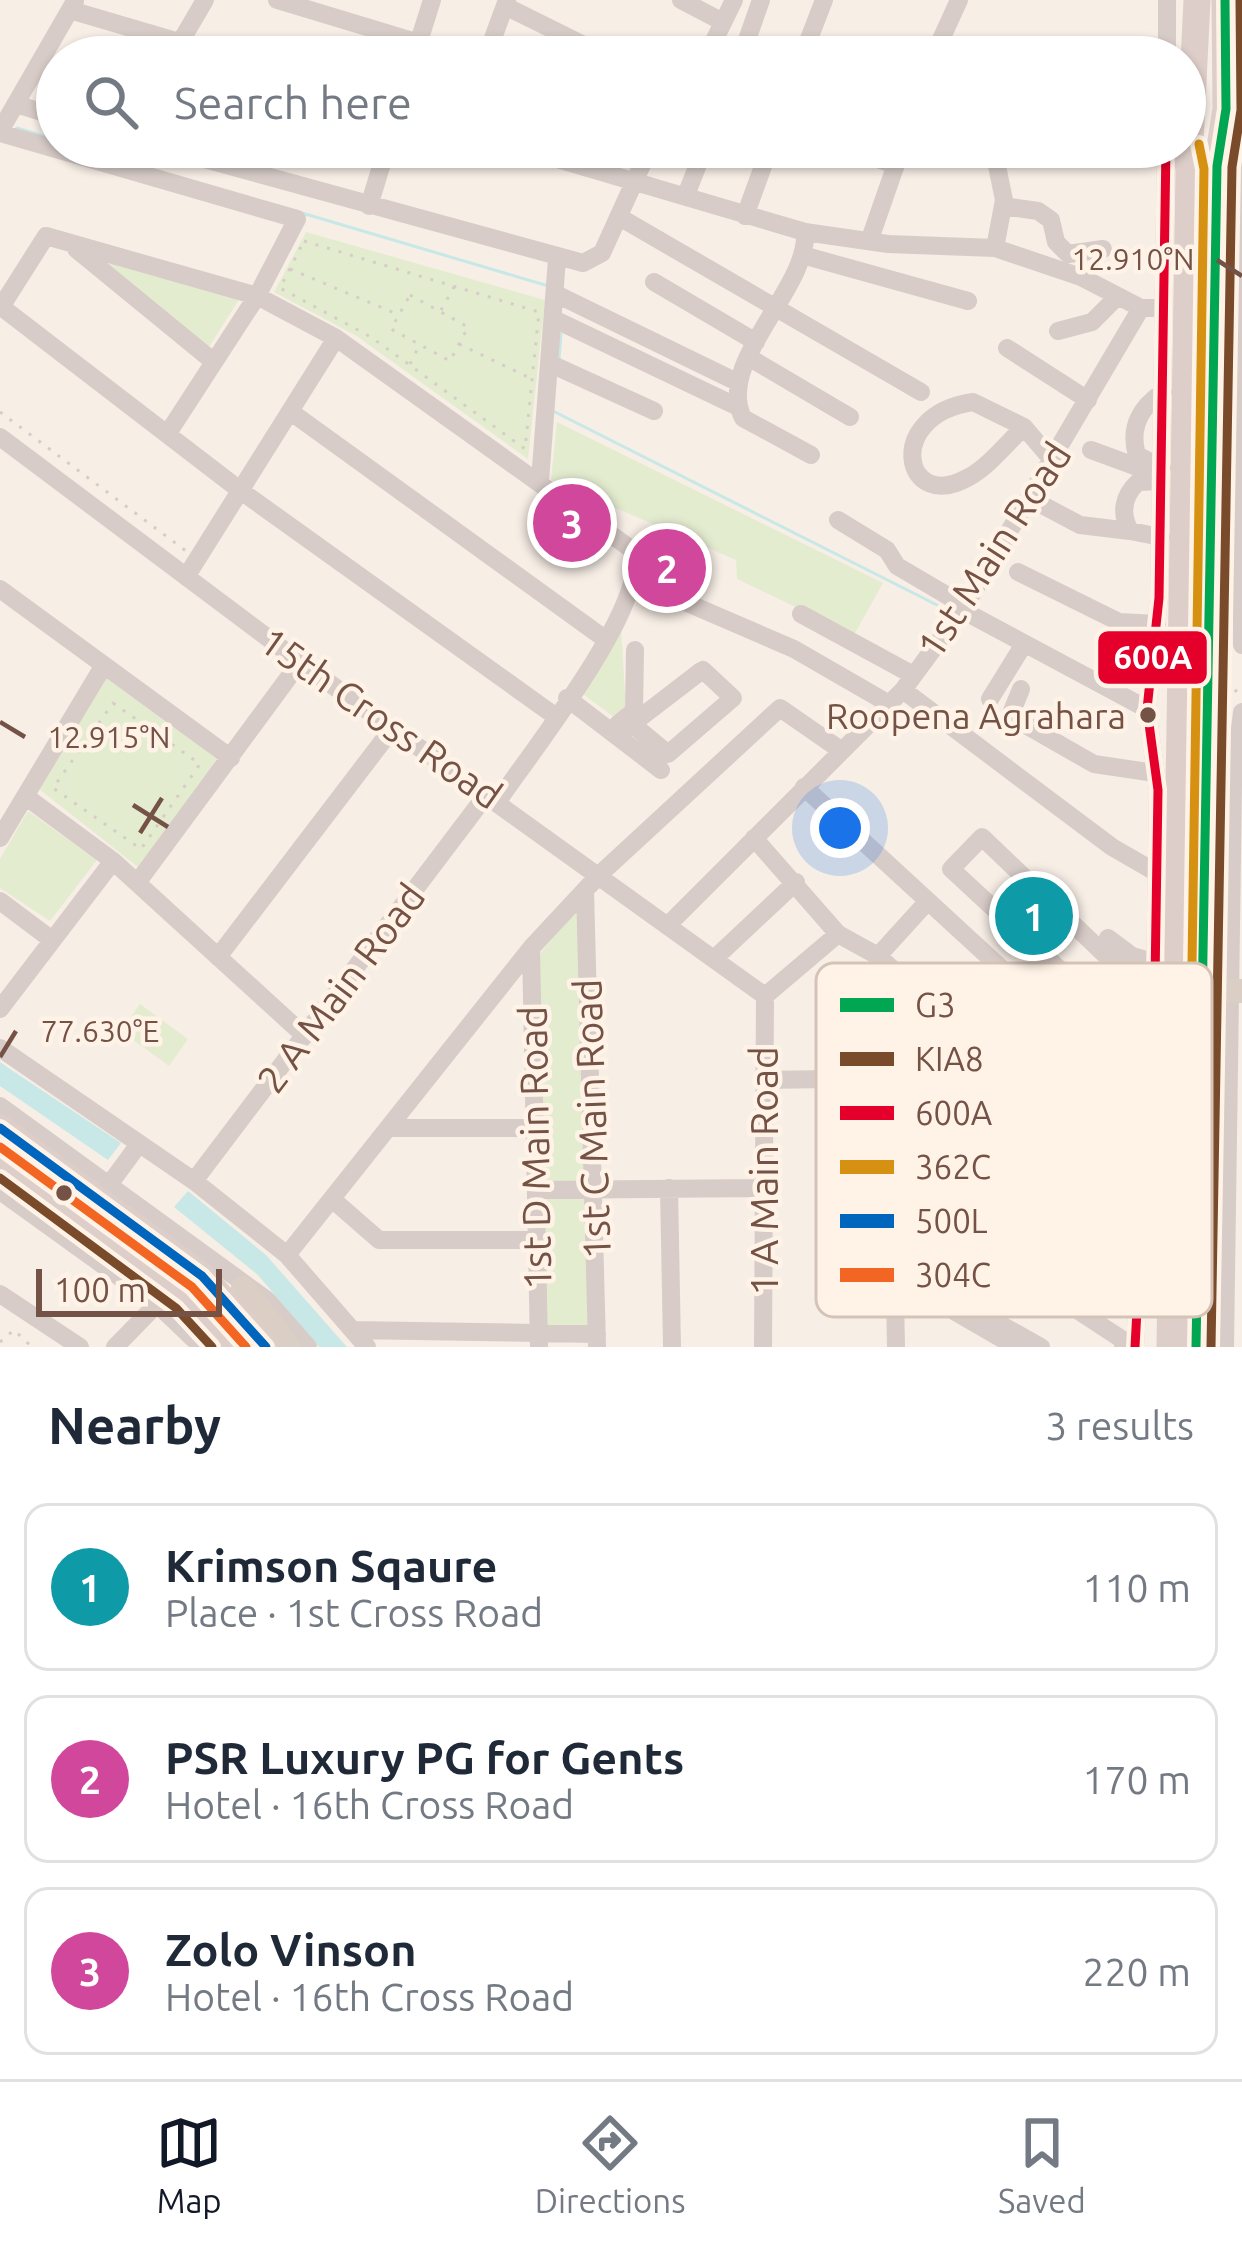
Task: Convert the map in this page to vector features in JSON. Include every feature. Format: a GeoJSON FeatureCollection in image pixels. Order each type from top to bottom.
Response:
{"type":"FeatureCollection","features":[{"type":"Feature","properties":{"kind":"highway"},"geometry":{"type":"LineString","coordinates":[[1182,0],[1182,36]]}},
{"type":"Feature","properties":{"kind":"highway"},"geometry":{"type":"LineString","coordinates":[[1197,0],[1197,36]]}},
{"type":"Feature","properties":{"kind":"highway"},"geometry":{"type":"LineString","coordinates":[[1206,106],[1211,0]]}},
{"type":"Feature","properties":{"kind":"highway"},"geometry":{"type":"LineString","coordinates":[[1206,143],[1226,109],[1226,0]]}},
{"type":"Feature","properties":{"kind":"highway"},"geometry":{"type":"LineString","coordinates":[[1169,963],[1168,876],[1181,758],[1196,168]]}},
{"type":"Feature","properties":{"kind":"highway"},"geometry":{"type":"LineString","coordinates":[[1199,168],[1232,261],[1208,611],[1202,963]]}},
{"type":"Feature","properties":{"kind":"highway"},"geometry":{"type":"LineString","coordinates":[[0,1128],[186,1297],[233,1347]]}},
{"type":"Feature","properties":{"kind":"highway"},"geometry":{"type":"LineString","coordinates":[[0,1159],[202,1276],[266,1347]]}},
{"type":"Feature","properties":{"kind":"main road"},"geometry":{"type":"LineString","coordinates":[[243,1288],[290,1347]]}},
{"type":"Feature","properties":{"kind":"street"},"geometry":{"type":"LineString","coordinates":[[184,36],[206,0]]}},
{"type":"Feature","properties":{"kind":"street"},"geometry":{"type":"LineString","coordinates":[[277,0],[377,36]]}},
{"type":"Feature","properties":{"kind":"street"},"geometry":{"type":"LineString","coordinates":[[420,36],[431,0]]}},
{"type":"Feature","properties":{"kind":"street"},"geometry":{"type":"LineString","coordinates":[[681,0],[723,22]]}},
{"type":"Feature","properties":{"kind":"street"},"geometry":{"type":"LineString","coordinates":[[716,36],[734,0]]}},
{"type":"Feature","properties":{"kind":"street"},"geometry":{"type":"LineString","coordinates":[[747,36],[761,0]]}},
{"type":"Feature","properties":{"kind":"street"},"geometry":{"type":"LineString","coordinates":[[810,36],[824,0]]}},
{"type":"Feature","properties":{"kind":"street"},"geometry":{"type":"LineString","coordinates":[[943,36],[959,0]]}},
{"type":"Feature","properties":{"kind":"street"},"geometry":{"type":"LineString","coordinates":[[1167,0],[1167,36]]}},
{"type":"Feature","properties":{"kind":"street"},"geometry":{"type":"LineString","coordinates":[[1208,611],[1241,622],[1232,261],[1240,101],[1238,0]]}},
{"type":"Feature","properties":{"kind":"street"},"geometry":{"type":"LineString","coordinates":[[494,36],[506,3],[568,36]]}},
{"type":"Feature","properties":{"kind":"street"},"geometry":{"type":"LineString","coordinates":[[53,36],[73,5],[166,36]]}},
{"type":"Feature","properties":{"kind":"street"},"geometry":{"type":"LineString","coordinates":[[6,109],[36,62]]}},
{"type":"Feature","properties":{"kind":"street"},"geometry":{"type":"LineString","coordinates":[[6,109],[36,114]]}},
{"type":"Feature","properties":{"kind":"street"},"geometry":{"type":"LineString","coordinates":[[6,109],[36,120]]}},
{"type":"Feature","properties":{"kind":"street"},"geometry":{"type":"LineString","coordinates":[[162,168],[297,219],[257,296],[168,433]]}},
{"type":"Feature","properties":{"kind":"street"},"geometry":{"type":"LineString","coordinates":[[235,168],[583,263],[597,258],[621,218],[640,168]]}},
{"type":"Feature","properties":{"kind":"street"},"geometry":{"type":"LineString","coordinates":[[369,206],[381,168]]}},
{"type":"Feature","properties":{"kind":"street"},"geometry":{"type":"LineString","coordinates":[[585,168],[805,232],[995,248],[1081,277],[1141,308],[1165,307]]}},
{"type":"Feature","properties":{"kind":"street"},"geometry":{"type":"LineString","coordinates":[[686,195],[697,168]]}},
{"type":"Feature","properties":{"kind":"street"},"geometry":{"type":"LineString","coordinates":[[746,216],[763,168]]}},
{"type":"Feature","properties":{"kind":"street"},"geometry":{"type":"LineString","coordinates":[[870,239],[895,168]]}},
{"type":"Feature","properties":{"kind":"street"},"geometry":{"type":"LineString","coordinates":[[995,248],[1003,206],[997,168]]}},
{"type":"Feature","properties":{"kind":"street"},"geometry":{"type":"LineString","coordinates":[[1148,963],[1168,876],[1147,709],[1160,537],[1166,168]]}},
{"type":"Feature","properties":{"kind":"street"},"geometry":{"type":"LineString","coordinates":[[1003,206],[1038,211],[1051,220],[1056,242],[1068,254],[1103,249]]}},
{"type":"Feature","properties":{"kind":"street"},"geometry":{"type":"LineString","coordinates":[[621,218],[921,392]]}},
{"type":"Feature","properties":{"kind":"street"},"geometry":{"type":"LineString","coordinates":[[805,232],[806,256],[753,350],[739,383],[738,407],[743,418],[811,455]]}},
{"type":"Feature","properties":{"kind":"street"},"geometry":{"type":"LineString","coordinates":[[554,716],[241,491],[0,307],[46,236],[257,296],[336,338],[634,551],[634,580],[794,650],[902,690]]}},
{"type":"Feature","properties":{"kind":"street"},"geometry":{"type":"LineString","coordinates":[[68,242],[214,362]]}},
{"type":"Feature","properties":{"kind":"street"},"geometry":{"type":"LineString","coordinates":[[806,256],[968,301]]}},
{"type":"Feature","properties":{"kind":"street"},"geometry":{"type":"LineString","coordinates":[[540,481],[553,365],[557,259]]}},
{"type":"Feature","properties":{"kind":"street"},"geometry":{"type":"LineString","coordinates":[[654,282],[850,417]]}},
{"type":"Feature","properties":{"kind":"street"},"geometry":{"type":"LineString","coordinates":[[556,294],[739,383]]}},
{"type":"Feature","properties":{"kind":"street"},"geometry":{"type":"LineString","coordinates":[[1058,331],[1092,322],[1117,296]]}},
{"type":"Feature","properties":{"kind":"street","name":"1st Main Road"},"geometry":{"type":"LineString","coordinates":[[669,924],[902,690],[964,608],[1141,308]]}},
{"type":"Feature","properties":{"kind":"street"},"geometry":{"type":"LineString","coordinates":[[556,320],[738,407]]}},
{"type":"Feature","properties":{"kind":"street"},"geometry":{"type":"LineString","coordinates":[[186,577],[336,338]]}},
{"type":"Feature","properties":{"kind":"street"},"geometry":{"type":"LineString","coordinates":[[1007,348],[1088,400]]}},
{"type":"Feature","properties":{"kind":"street"},"geometry":{"type":"LineString","coordinates":[[553,365],[654,411]]}},
{"type":"Feature","properties":{"kind":"street"},"geometry":{"type":"LineString","coordinates":[[1162,474],[1137,455],[1133,436],[1148,404],[1163,392]]}},
{"type":"Feature","properties":{"kind":"street"},"geometry":{"type":"LineString","coordinates":[[1024,427],[972,476],[949,486],[913,472],[909,458],[919,429],[954,405],[973,402],[1024,427],[1053,460]]}},
{"type":"Feature","properties":{"kind":"street"},"geometry":{"type":"LineString","coordinates":[[291,412],[604,639]]}},
{"type":"Feature","properties":{"kind":"street","name":"15th Cross Road"},"geometry":{"type":"LineString","coordinates":[[0,437],[300,662],[492,797],[592,883],[669,924],[765,996]]}},
{"type":"Feature","properties":{"kind":"street"},"geometry":{"type":"LineString","coordinates":[[1091,450],[1162,474]]}},
{"type":"Feature","properties":{"kind":"street"},"geometry":{"type":"LineString","coordinates":[[1130,531],[1124,513],[1126,496],[1138,482],[1162,474]]}},
{"type":"Feature","properties":{"kind":"street"},"geometry":{"type":"LineString","coordinates":[[1031,500],[1080,525],[1160,537]]}},
{"type":"Feature","properties":{"kind":"street"},"geometry":{"type":"LineString","coordinates":[[838,520],[887,550],[897,566],[964,608],[1147,709]]}},
{"type":"Feature","properties":{"kind":"street"},"geometry":{"type":"LineString","coordinates":[[1018,572],[1119,622],[1156,624]]}},
{"type":"Feature","properties":{"kind":"street","name":"2 A Main Road"},"geometry":{"type":"LineString","coordinates":[[194,1181],[554,716],[604,639],[634,580]]}},
{"type":"Feature","properties":{"kind":"street"},"geometry":{"type":"LineString","coordinates":[[3,599],[104,665],[231,758]]}},
{"type":"Feature","properties":{"kind":"street"},"geometry":{"type":"LineString","coordinates":[[801,614],[1112,847],[1168,876]]}},
{"type":"Feature","properties":{"kind":"street"},"geometry":{"type":"LineString","coordinates":[[990,699],[1024,644]]}},
{"type":"Feature","properties":{"kind":"street"},"geometry":{"type":"LineString","coordinates":[[619,730],[634,711],[635,650]]}},
{"type":"Feature","properties":{"kind":"street"},"geometry":{"type":"LineString","coordinates":[[137,883],[300,662]]}},
{"type":"Feature","properties":{"kind":"street"},"geometry":{"type":"LineString","coordinates":[[0,838],[104,665]]}},
{"type":"Feature","properties":{"kind":"street"},"geometry":{"type":"LineString","coordinates":[[566,698],[619,730],[668,754],[733,698],[703,670],[619,730]]}},
{"type":"Feature","properties":{"kind":"street"},"geometry":{"type":"LineString","coordinates":[[1021,688],[1010,716],[1094,764],[1156,773]]}},
{"type":"Feature","properties":{"kind":"street"},"geometry":{"type":"LineString","coordinates":[[286,1255],[531,948],[592,883],[780,708],[842,751]]}},
{"type":"Feature","properties":{"kind":"street"},"geometry":{"type":"LineString","coordinates":[[1226,1347],[1236,1162],[1238,933],[1233,785],[1242,712]]}},
{"type":"Feature","properties":{"kind":"street"},"geometry":{"type":"LineString","coordinates":[[218,957],[392,729]]}},
{"type":"Feature","properties":{"kind":"street"},"geometry":{"type":"LineString","coordinates":[[619,730],[661,770]]}},
{"type":"Feature","properties":{"kind":"street"},"geometry":{"type":"LineString","coordinates":[[803,787],[994,963]]}},
{"type":"Feature","properties":{"kind":"street"},"geometry":{"type":"LineString","coordinates":[[25,796],[113,861],[304,1036]]}},
{"type":"Feature","properties":{"kind":"street"},"geometry":{"type":"LineString","coordinates":[[1053,963],[951,869],[982,837],[1118,963]]}},
{"type":"Feature","properties":{"kind":"street"},"geometry":{"type":"LineString","coordinates":[[754,838],[838,934],[886,963]]}},
{"type":"Feature","properties":{"kind":"street"},"geometry":{"type":"LineString","coordinates":[[1002,840],[1119,948],[1127,963]]}},
{"type":"Feature","properties":{"kind":"street"},"geometry":{"type":"LineString","coordinates":[[0,1009],[113,861]]}},
{"type":"Feature","properties":{"kind":"street"},"geometry":{"type":"LineString","coordinates":[[715,958],[796,882]]}},
{"type":"Feature","properties":{"kind":"street","name":"1st C Main Road"},"geometry":{"type":"LineString","coordinates":[[592,883],[597,1341]]}},
{"type":"Feature","properties":{"kind":"street"},"geometry":{"type":"LineString","coordinates":[[0,901],[52,940]]}},
{"type":"Feature","properties":{"kind":"street"},"geometry":{"type":"LineString","coordinates":[[878,956],[927,902]]}},
{"type":"Feature","properties":{"kind":"street"},"geometry":{"type":"LineString","coordinates":[[765,996],[838,934]]}},
{"type":"Feature","properties":{"kind":"street","name":"1st D Main Road"},"geometry":{"type":"LineString","coordinates":[[531,948],[539,1340]]}},
{"type":"Feature","properties":{"kind":"street","name":"1 A Main Road"},"geometry":{"type":"LineString","coordinates":[[763,1347],[765,996]]}},
{"type":"Feature","properties":{"kind":"street"},"geometry":{"type":"LineString","coordinates":[[0,1048],[194,1181],[286,1255],[367,1347]]}},
{"type":"Feature","properties":{"kind":"street"},"geometry":{"type":"LineString","coordinates":[[765,1079],[816,1079]]}},
{"type":"Feature","properties":{"kind":"street"},"geometry":{"type":"LineString","coordinates":[[0,1106],[88,1209],[157,1304],[202,1347]]}},
{"type":"Feature","properties":{"kind":"street"},"geometry":{"type":"LineString","coordinates":[[390,1128],[535,1128]]}},
{"type":"Feature","properties":{"kind":"street"},"geometry":{"type":"LineString","coordinates":[[88,1209],[139,1144]]}},
{"type":"Feature","properties":{"kind":"street"},"geometry":{"type":"LineString","coordinates":[[669,1188],[672,1347]]}},
{"type":"Feature","properties":{"kind":"street"},"geometry":{"type":"LineString","coordinates":[[536,1190],[761,1188]]}},
{"type":"Feature","properties":{"kind":"street"},"geometry":{"type":"LineString","coordinates":[[0,1192],[88,1209],[267,1300],[308,1347]]}},
{"type":"Feature","properties":{"kind":"street"},"geometry":{"type":"LineString","coordinates":[[332,1198],[379,1240],[537,1240]]}},
{"type":"Feature","properties":{"kind":"street"},"geometry":{"type":"LineString","coordinates":[[0,1294],[80,1347]]}},
{"type":"Feature","properties":{"kind":"street"},"geometry":{"type":"LineString","coordinates":[[115,1347],[157,1304]]}},
{"type":"Feature","properties":{"kind":"street"},"geometry":{"type":"LineString","coordinates":[[896,1317],[896,1347]]}},
{"type":"Feature","properties":{"kind":"street"},"geometry":{"type":"LineString","coordinates":[[968,1317],[1016,1347]]}},
{"type":"Feature","properties":{"kind":"street"},"geometry":{"type":"LineString","coordinates":[[983,1317],[1042,1347]]}},
{"type":"Feature","properties":{"kind":"street"},"geometry":{"type":"LineString","coordinates":[[1089,1317],[1124,1340],[1123,1347]]}},
{"type":"Feature","properties":{"kind":"street"},"geometry":{"type":"LineString","coordinates":[[1135,1347],[1138,1317]]}},
{"type":"Feature","properties":{"kind":"street"},"geometry":{"type":"LineString","coordinates":[[1227,1321],[1242,1336]]}},
{"type":"Feature","properties":{"kind":"street"},"geometry":{"type":"LineString","coordinates":[[352,1330],[597,1341]]}},
{"type":"Feature","properties":{"kind":"path"},"geometry":{"type":"LineString","coordinates":[[304,241],[539,312],[525,449],[371,337],[280,289],[290,269],[304,241]]}},
{"type":"Feature","properties":{"kind":"path"},"geometry":{"type":"LineString","coordinates":[[290,269],[399,314]]}},
{"type":"Feature","properties":{"kind":"path"},"geometry":{"type":"LineString","coordinates":[[441,312],[455,286]]}},
{"type":"Feature","properties":{"kind":"path"},"geometry":{"type":"LineString","coordinates":[[410,295],[441,312],[468,327],[450,361],[391,329],[410,295]]}},
{"type":"Feature","properties":{"kind":"path"},"geometry":{"type":"LineString","coordinates":[[459,344],[532,379]]}},
{"type":"Feature","properties":{"kind":"path"},"geometry":{"type":"LineString","coordinates":[[410,365],[420,345]]}},
{"type":"Feature","properties":{"kind":"path"},"geometry":{"type":"LineString","coordinates":[[0,412],[191,555]]}},
{"type":"Feature","properties":{"kind":"path"},"geometry":{"type":"LineString","coordinates":[[1220,705],[1242,686]]}},
{"type":"Feature","properties":{"kind":"path"},"geometry":{"type":"LineString","coordinates":[[113,703],[200,764],[141,849],[128,841],[53,788],[113,703]]}},
{"type":"Feature","properties":{"kind":"path"},"geometry":{"type":"LineString","coordinates":[[0,1342],[14,1330],[32,1347]]}},
{"type":"Feature","properties":{"kind":"green space"},"geometry":{"type":"Polygon","coordinates":[[[306,232],[545,300],[528,459],[355,335],[274,292],[306,232]]]}},
{"type":"Feature","properties":{"kind":"green space"},"geometry":{"type":"Polygon","coordinates":[[[89,254],[240,298],[207,350],[89,254]]]}},
{"type":"Feature","properties":{"kind":"green space"},"geometry":{"type":"Polygon","coordinates":[[[557,422],[883,583],[854,635],[737,579],[736,560],[551,480],[557,422]]]}},
{"type":"Feature","properties":{"kind":"green space"},"geometry":{"type":"Polygon","coordinates":[[[621,629],[626,709],[615,718],[583,694],[621,629]]]}},
{"type":"Feature","properties":{"kind":"green space"},"geometry":{"type":"Polygon","coordinates":[[[105,675],[221,762],[138,867],[39,789],[105,675]]]}},
{"type":"Feature","properties":{"kind":"green space"},"geometry":{"type":"Polygon","coordinates":[[[28,811],[97,860],[50,921],[0,888],[0,859],[28,811]]]}},
{"type":"Feature","properties":{"kind":"green space"},"geometry":{"type":"Polygon","coordinates":[[[579,907],[590,1181],[542,1184],[538,956],[579,907]]]}},
{"type":"Feature","properties":{"kind":"green space"},"geometry":{"type":"Polygon","coordinates":[[[140,1004],[188,1039],[169,1066],[121,1031],[140,1004]]]}},
{"type":"Feature","properties":{"kind":"green space"},"geometry":{"type":"Polygon","coordinates":[[[590,1197],[593,1328],[544,1329],[541,1198],[590,1197]]]}},
{"type":"Feature","properties":{"kind":"water"},"geometry":{"type":"Polygon","coordinates":[[[0,1062],[121,1143],[108,1160],[0,1086],[0,1062]]]}},
{"type":"Feature","properties":{"kind":"water"},"geometry":{"type":"Polygon","coordinates":[[[188,1191],[266,1255],[347,1347],[319,1347],[258,1275],[174,1207],[188,1191]]]}},
{"type":"Feature","properties":{"kind":"waterway"},"geometry":{"type":"LineString","coordinates":[[17,128],[36,134]]}},
{"type":"Feature","properties":{"kind":"waterway"},"geometry":{"type":"LineString","coordinates":[[302,213],[545,285]]}},
{"type":"Feature","properties":{"kind":"waterway"},"geometry":{"type":"LineString","coordinates":[[559,360],[561,334]]}},
{"type":"Feature","properties":{"kind":"waterway"},"geometry":{"type":"LineString","coordinates":[[553,411],[937,605]]}},
{"type":"Feature","properties":{"kind":"railway"},"geometry":{"type":"LineString","coordinates":[[0,1135],[205,1290],[256,1347]]}},
{"type":"Feature","properties":{"kind":"transit line","name":"G3"},"geometry":{"type":"LineString","coordinates":[[1203,963],[1217,166],[1226,109],[1225,0]]}},
{"type":"Feature","properties":{"kind":"transit line","name":"KIA8"},"geometry":{"type":"LineString","coordinates":[[1212,1291],[1232,167],[1241,110],[1240,0]]}},
{"type":"Feature","properties":{"kind":"transit line","name":"600A"},"geometry":{"type":"LineString","coordinates":[[1155,963],[1158,790],[1147,709],[1159,598],[1166,168]]}},
{"type":"Feature","properties":{"kind":"transit line","name":"362C"},"geometry":{"type":"LineString","coordinates":[[1192,963],[1204,168]]}},
{"type":"Feature","properties":{"kind":"transit line","name":"500L"},"geometry":{"type":"LineString","coordinates":[[0,1128],[202,1276],[266,1347]]}},
{"type":"Feature","properties":{"kind":"transit line","name":"304C"},"geometry":{"type":"LineString","coordinates":[[0,1147],[192,1287],[246,1347]]}},
{"type":"Feature","properties":{"kind":"transit line","name":"KIA8"},"geometry":{"type":"LineString","coordinates":[[0,1178],[176,1308],[212,1347]]}},
{"type":"Feature","properties":{"kind":"transit line","name":"600A"},"geometry":{"type":"LineString","coordinates":[[1135,1347],[1137,1317]]}},
{"type":"Feature","properties":{"kind":"transit line","name":"G3"},"geometry":{"type":"LineString","coordinates":[[1196,1347],[1197,1317]]}},
{"type":"Feature","properties":{"kind":"transit line","name":"KIA8"},"geometry":{"type":"LineString","coordinates":[[1211,1347],[1212,1317]]}},
{"type":"Feature","properties":{"kind":"place","name":"Zolo Vinson"},"geometry":{"type":"Point","coordinates":[572,523]}},
{"type":"Feature","properties":{"kind":"place","name":"PSR Luxury PG for Gents"},"geometry":{"type":"Point","coordinates":[667,568]}},
{"type":"Feature","properties":{"kind":"place","name":"Roopena Agrahara"},"geometry":{"type":"Point","coordinates":[1148,715]}},
{"type":"Feature","properties":{"kind":"place","name":"Krimson Sqaure"},"geometry":{"type":"Point","coordinates":[1034,916]}}]}
